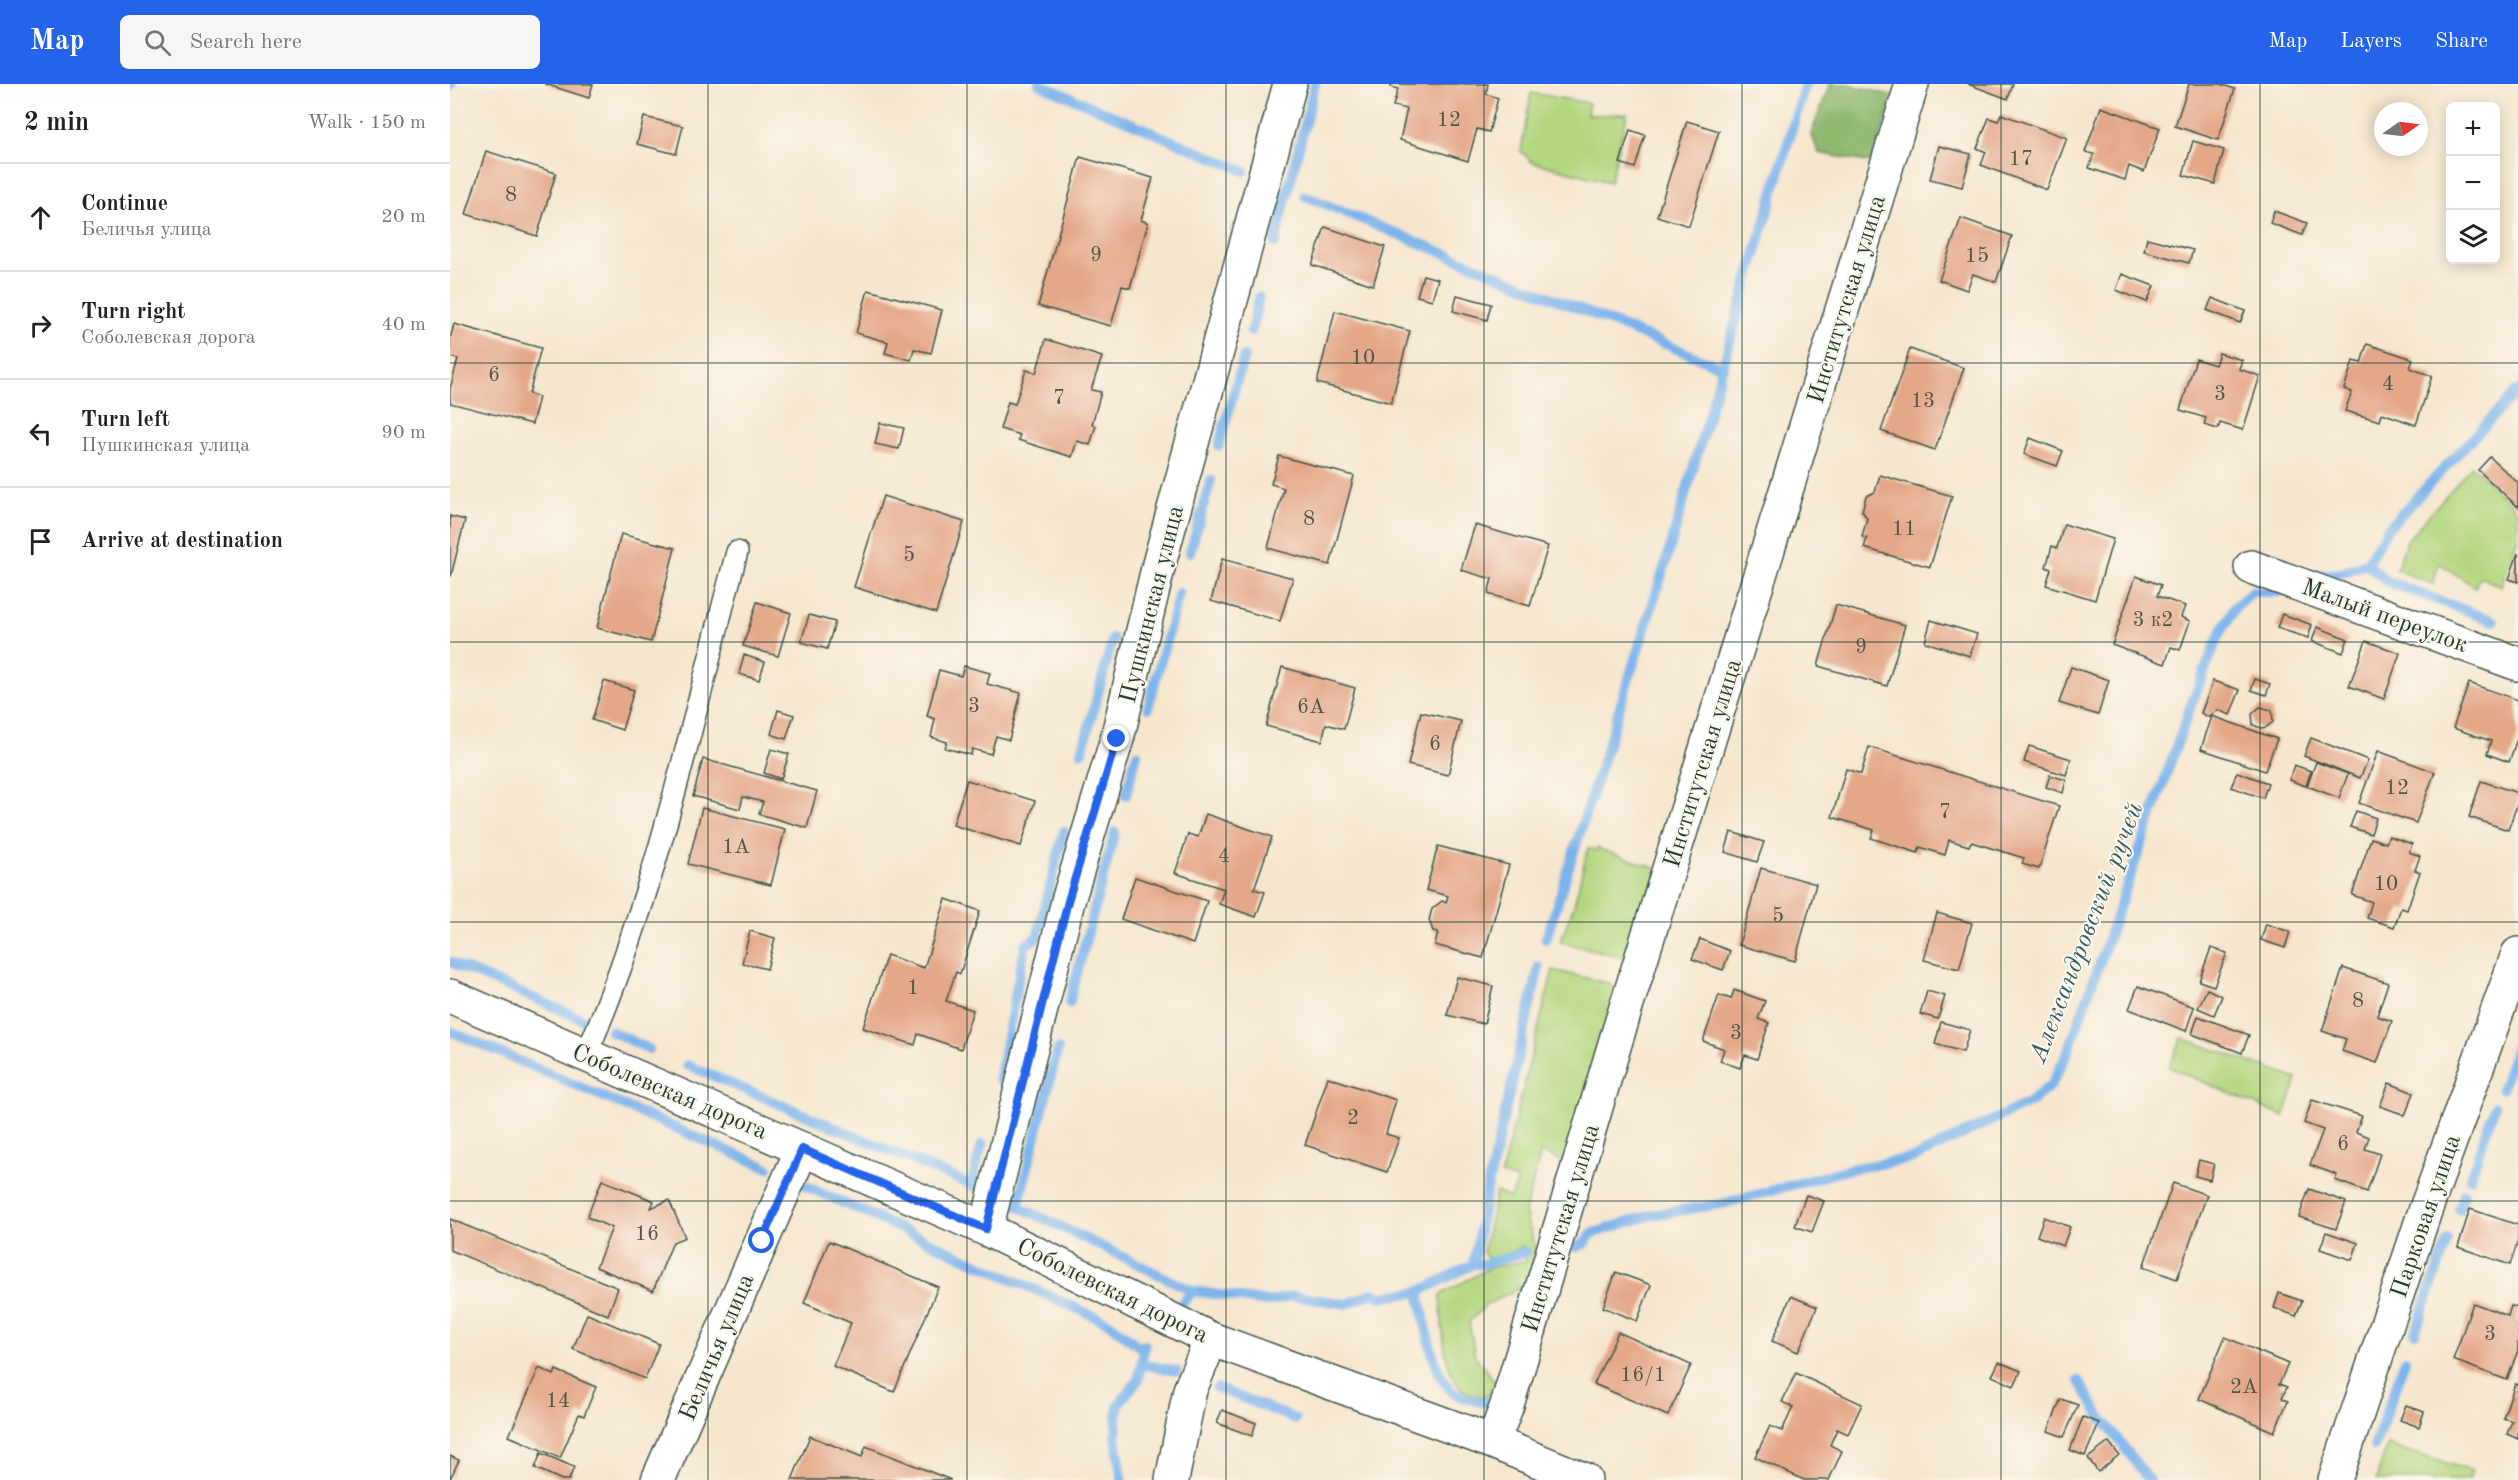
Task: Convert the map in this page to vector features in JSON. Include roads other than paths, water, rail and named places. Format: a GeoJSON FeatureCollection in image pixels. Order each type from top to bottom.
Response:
{"type":"FeatureCollection","features":[{"type":"Feature","properties":{"kind":"street","name":"Пушкинская улица"},"geometry":{"type":"LineString","coordinates":[[986,1229],[1068,901],[1117,739],[1162,554],[1290,84]]}},
{"type":"Feature","properties":{"kind":"street","name":"Институтская улица"},"geometry":{"type":"LineString","coordinates":[[1501,1421],[1616,1040],[1912,84]]}},
{"type":"Feature","properties":{"kind":"street","name":"Малый переулок"},"geometry":{"type":"LineString","coordinates":[[2251,567],[2518,664]]}},
{"type":"Feature","properties":{"kind":"street","name":"Парковая улица"},"geometry":{"type":"LineString","coordinates":[[2335,1480],[2424,1214],[2518,954]]}},
{"type":"Feature","properties":{"kind":"street","name":"Соболевская дорога"},"geometry":{"type":"LineString","coordinates":[[450,996],[595,1035],[802,1149],[986,1229],[1211,1339],[1501,1421],[1585,1480]]}},
{"type":"Feature","properties":{"kind":"street","name":"Беличья улица"},"geometry":{"type":"LineString","coordinates":[[658,1480],[802,1149]]}},
{"type":"Feature","properties":{"kind":"street"},"geometry":{"type":"LineString","coordinates":[[1172,1480],[1190,1390],[1211,1339]]}},
{"type":"Feature","properties":{"kind":"lane"},"geometry":{"type":"LineString","coordinates":[[595,1035],[618,980],[658,850],[737,552]]}},
{"type":"Feature","properties":{"kind":"waterway"},"geometry":{"type":"LineString","coordinates":[[1039,84],[1244,171]]}},
{"type":"Feature","properties":{"kind":"waterway"},"geometry":{"type":"LineString","coordinates":[[1275,243],[1315,84]]}},
{"type":"Feature","properties":{"kind":"waterway"},"geometry":{"type":"LineString","coordinates":[[1546,939],[1665,565],[1805,84]]}},
{"type":"Feature","properties":{"kind":"waterway"},"geometry":{"type":"LineString","coordinates":[[1305,196],[1723,368]]}},
{"type":"Feature","properties":{"kind":"waterway"},"geometry":{"type":"LineString","coordinates":[[1251,332],[1259,297]]}},
{"type":"Feature","properties":{"kind":"waterway"},"geometry":{"type":"LineString","coordinates":[[1219,446],[1244,356]]}},
{"type":"Feature","properties":{"kind":"waterway","name":"Александровский ручей"},"geometry":{"type":"LineString","coordinates":[[2307,576],[2342,573],[2367,563],[2387,529],[2518,390]]}},
{"type":"Feature","properties":{"kind":"waterway"},"geometry":{"type":"LineString","coordinates":[[1204,505],[1211,480]]}},
{"type":"Feature","properties":{"kind":"waterway"},"geometry":{"type":"LineString","coordinates":[[1190,552],[1202,512]]}},
{"type":"Feature","properties":{"kind":"waterway"},"geometry":{"type":"LineString","coordinates":[[2367,563],[2386,581],[2494,621]]}},
{"type":"Feature","properties":{"kind":"waterway","name":"Александровский ручей"},"geometry":{"type":"LineString","coordinates":[[1575,1247],[1584,1244],[1591,1234],[1651,1215],[1726,1203],[1850,1169],[1914,1158],[2030,1102],[2051,1085],[2068,1052],[2192,702],[2218,638],[2235,607],[2252,592],[2279,592]]}},
{"type":"Feature","properties":{"kind":"waterway"},"geometry":{"type":"LineString","coordinates":[[1148,708],[1179,593]]}},
{"type":"Feature","properties":{"kind":"waterway"},"geometry":{"type":"LineString","coordinates":[[1082,752],[1113,638]]}},
{"type":"Feature","properties":{"kind":"waterway"},"geometry":{"type":"LineString","coordinates":[[1126,795],[1137,754]]}},
{"type":"Feature","properties":{"kind":"waterway"},"geometry":{"type":"LineString","coordinates":[[999,1079],[1025,945],[1037,937],[1064,831]]}},
{"type":"Feature","properties":{"kind":"waterway"},"geometry":{"type":"LineString","coordinates":[[1069,1003],[1115,832]]}},
{"type":"Feature","properties":{"kind":"waterway"},"geometry":{"type":"LineString","coordinates":[[450,962],[586,1021]]}},
{"type":"Feature","properties":{"kind":"waterway"},"geometry":{"type":"LineString","coordinates":[[1473,1264],[1487,1189],[1539,967]]}},
{"type":"Feature","properties":{"kind":"waterway"},"geometry":{"type":"LineString","coordinates":[[450,1031],[768,1168]]}},
{"type":"Feature","properties":{"kind":"waterway"},"geometry":{"type":"LineString","coordinates":[[611,1031],[649,1049]]}},
{"type":"Feature","properties":{"kind":"waterway"},"geometry":{"type":"LineString","coordinates":[[2502,1089],[2518,1040]]}},
{"type":"Feature","properties":{"kind":"waterway"},"geometry":{"type":"LineString","coordinates":[[1058,1049],[1018,1206],[1193,1291]]}},
{"type":"Feature","properties":{"kind":"waterway"},"geometry":{"type":"LineString","coordinates":[[687,1065],[976,1187]]}},
{"type":"Feature","properties":{"kind":"waterway"},"geometry":{"type":"LineString","coordinates":[[2470,1178],[2495,1106]]}},
{"type":"Feature","properties":{"kind":"waterway"},"geometry":{"type":"LineString","coordinates":[[971,1185],[982,1144]]}},
{"type":"Feature","properties":{"kind":"waterway"},"geometry":{"type":"LineString","coordinates":[[806,1186],[1111,1324],[1142,1349]]}},
{"type":"Feature","properties":{"kind":"waterway"},"geometry":{"type":"LineString","coordinates":[[2459,1209],[2464,1194]]}},
{"type":"Feature","properties":{"kind":"waterway"},"geometry":{"type":"LineString","coordinates":[[2415,1333],[2448,1240]]}},
{"type":"Feature","properties":{"kind":"waterway","name":"Александровский ручей"},"geometry":{"type":"LineString","coordinates":[[1182,1303],[1193,1291],[1268,1302],[1292,1296],[1347,1304],[1373,1293],[1381,1297],[1419,1292],[1473,1264],[1484,1264],[1526,1252]]}},
{"type":"Feature","properties":{"kind":"waterway"},"geometry":{"type":"LineString","coordinates":[[1419,1292],[1433,1357],[1443,1380],[1458,1395],[1489,1403]]}},
{"type":"Feature","properties":{"kind":"waterway","name":"Александровский ручей"},"geometry":{"type":"LineString","coordinates":[[1122,1480],[1116,1436],[1118,1405],[1138,1380],[1145,1345]]}},
{"type":"Feature","properties":{"kind":"waterway"},"geometry":{"type":"LineString","coordinates":[[2374,1447],[2405,1360]]}},
{"type":"Feature","properties":{"kind":"waterway"},"geometry":{"type":"LineString","coordinates":[[1141,1364],[1177,1371]]}},
{"type":"Feature","properties":{"kind":"waterway"},"geometry":{"type":"LineString","coordinates":[[2079,1381],[2101,1417],[2149,1480]]}},
{"type":"Feature","properties":{"kind":"waterway"},"geometry":{"type":"LineString","coordinates":[[1217,1388],[1295,1419]]}}]}
